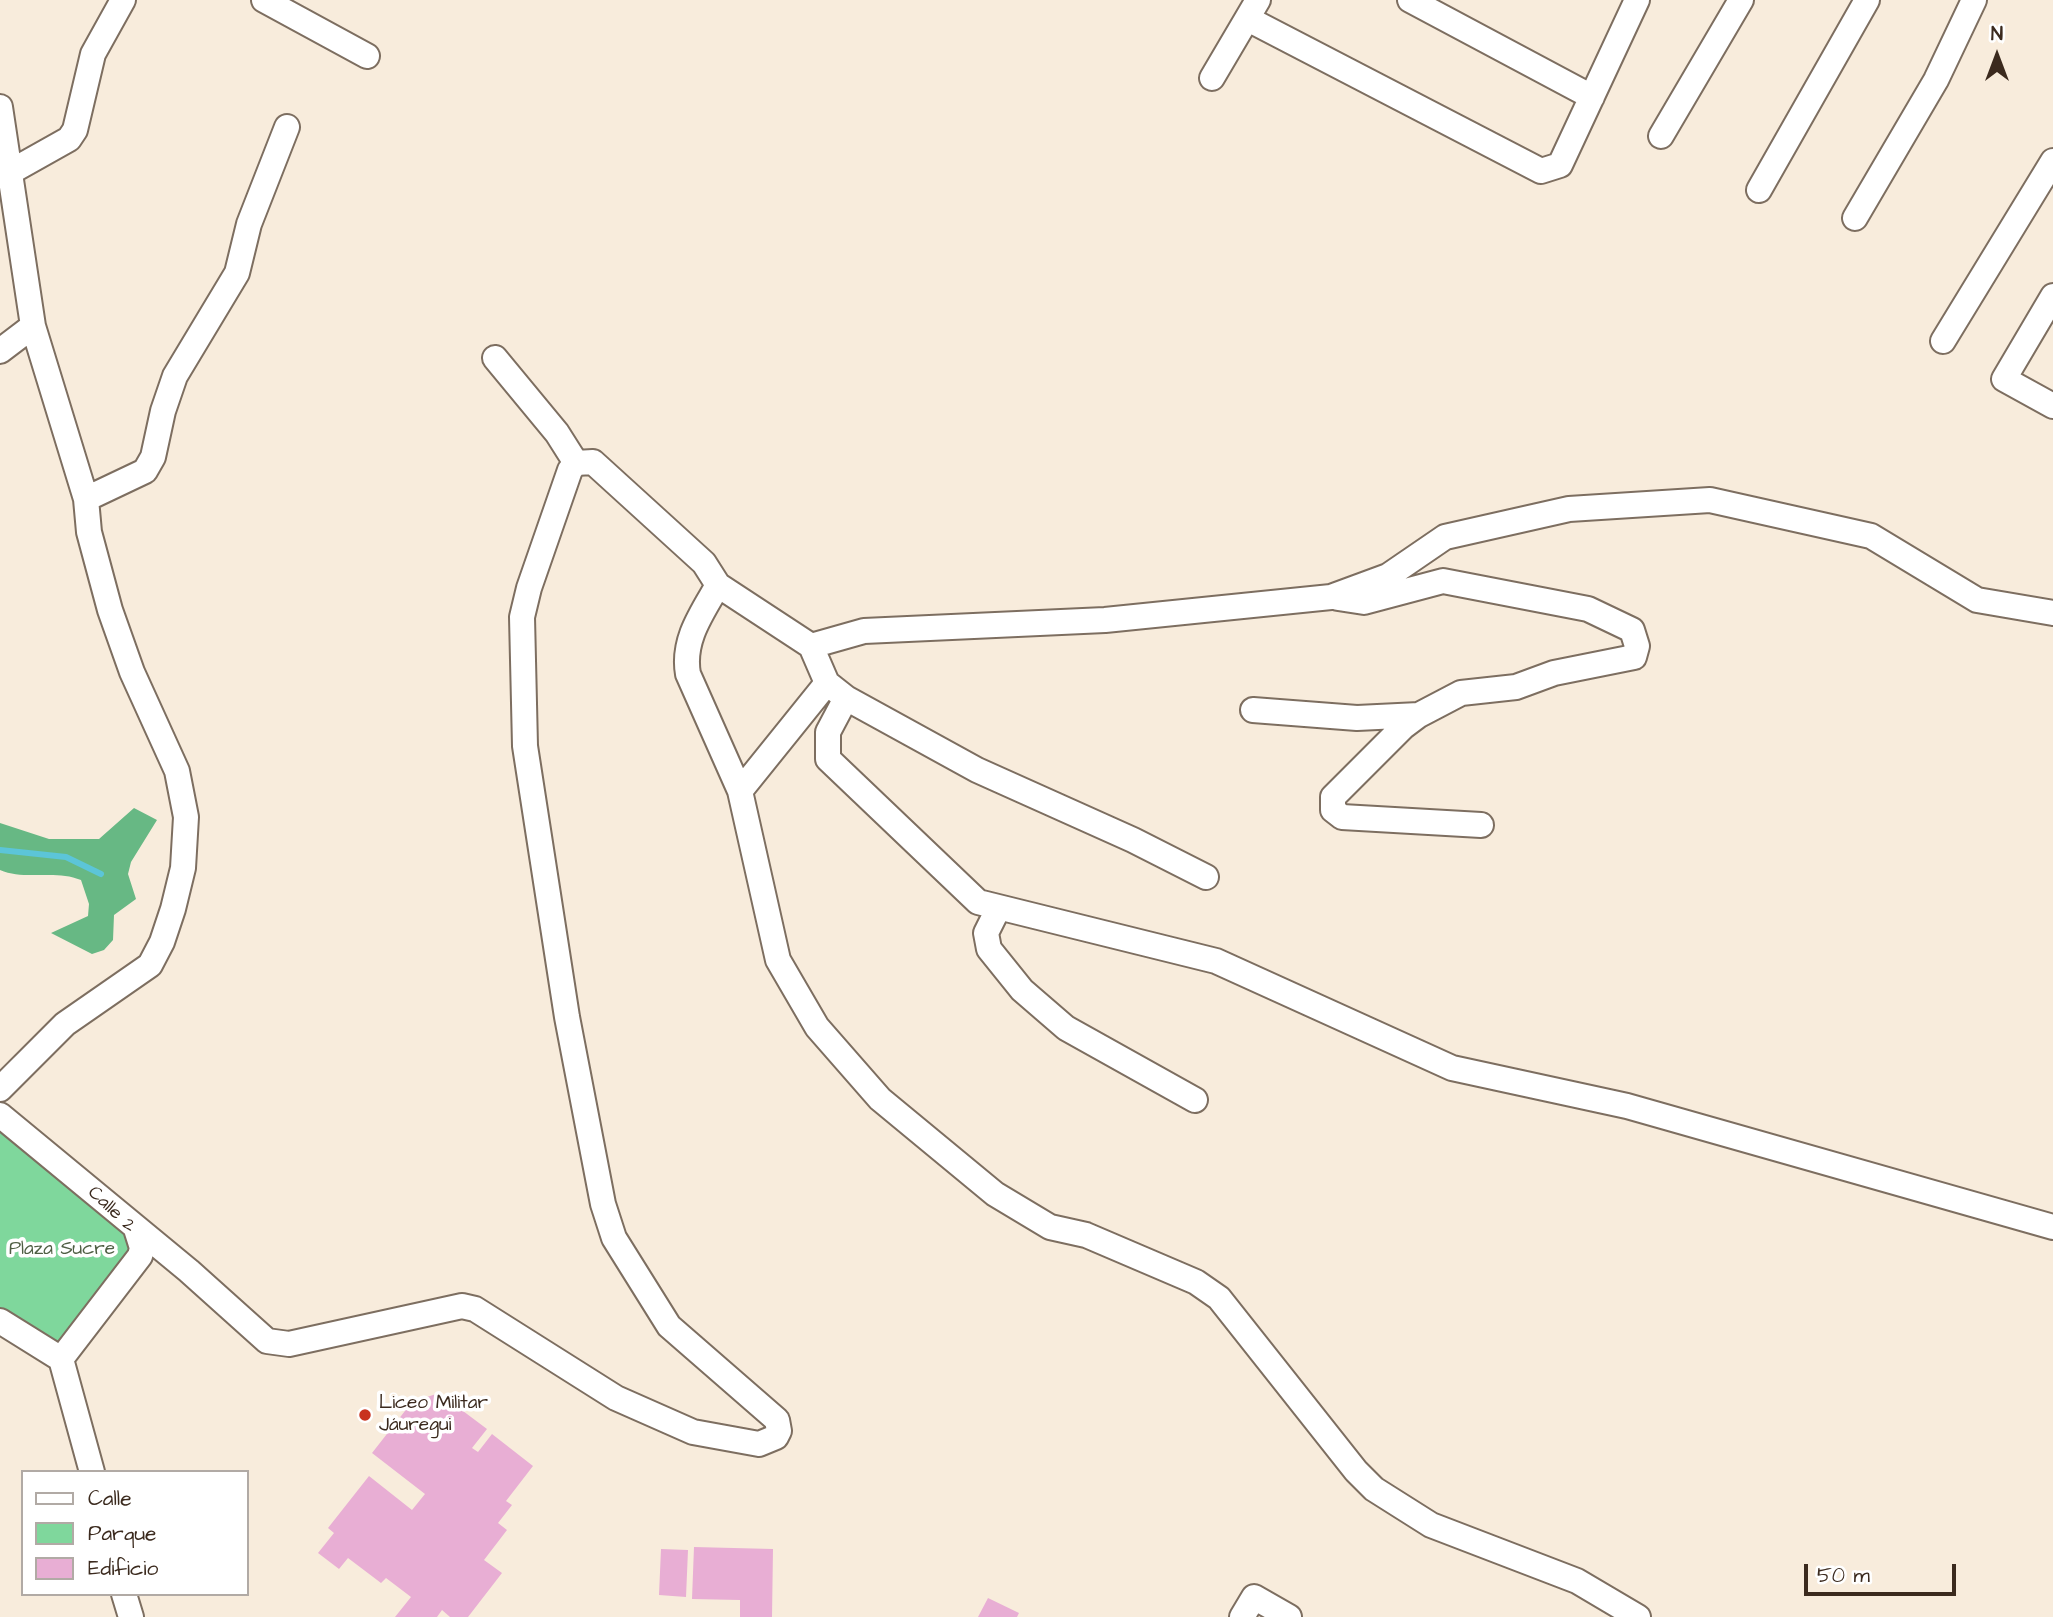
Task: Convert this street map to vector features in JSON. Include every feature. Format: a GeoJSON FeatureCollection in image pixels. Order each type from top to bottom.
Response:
{"type":"FeatureCollection","features":[{"type":"Feature","properties":{"kind":"street"},"geometry":{"type":"LineString","coordinates":[[12,171],[69,139],[75,130],[93,54],[122,0]]}},
{"type":"Feature","properties":{"kind":"street"},"geometry":{"type":"LineString","coordinates":[[264,0],[367,57]]}},
{"type":"Feature","properties":{"kind":"street"},"geometry":{"type":"LineString","coordinates":[[1410,0],[1592,97]]}},
{"type":"Feature","properties":{"kind":"street"},"geometry":{"type":"LineString","coordinates":[[1212,78],[1253,9],[1541,171],[1560,164],[1637,0]]}},
{"type":"Feature","properties":{"kind":"street"},"geometry":{"type":"LineString","coordinates":[[1661,136],[1741,0]]}},
{"type":"Feature","properties":{"kind":"street"},"geometry":{"type":"LineString","coordinates":[[1759,190],[1867,0]]}},
{"type":"Feature","properties":{"kind":"street"},"geometry":{"type":"LineString","coordinates":[[1855,218],[1936,80],[1974,0]]}},
{"type":"Feature","properties":{"kind":"street"},"geometry":{"type":"LineString","coordinates":[[0,107],[12,171],[33,326],[86,499],[89,532],[110,610],[132,673],[177,771],[186,817],[183,868],[162,942],[150,965],[65,1024],[0,1089]]}},
{"type":"Feature","properties":{"kind":"street"},"geometry":{"type":"LineString","coordinates":[[86,499],[145,471],[153,457],[163,411],[175,376],[237,273],[248,224],[287,127]]}},
{"type":"Feature","properties":{"kind":"street"},"geometry":{"type":"LineString","coordinates":[[1943,341],[2053,161]]}},
{"type":"Feature","properties":{"kind":"street"},"geometry":{"type":"LineString","coordinates":[[2053,296],[2004,379],[2053,406]]}},
{"type":"Feature","properties":{"kind":"street"},"geometry":{"type":"LineString","coordinates":[[0,351],[33,326]]}},
{"type":"Feature","properties":{"kind":"street"},"geometry":{"type":"LineString","coordinates":[[495,358],[557,433],[576,463]]}},
{"type":"Feature","properties":{"kind":"street"},"geometry":{"type":"LineString","coordinates":[[136,1229],[189,1271],[267,1340],[289,1343],[462,1306],[475,1309],[598,1389],[694,1432],[759,1444],[776,1437],[779,1425],[773,1415],[700,1351],[683,1340],[664,1319],[614,1237],[603,1204],[567,1017],[524,746],[523,617],[529,588],[570,470],[576,463],[593,462],[600,467],[704,563],[718,585],[811,646],[836,691],[978,770],[1133,840],[1206,877]]}},
{"type":"Feature","properties":{"kind":"street"},"geometry":{"type":"LineString","coordinates":[[811,646],[864,631],[1105,620],[1331,597],[1388,576],[1445,537],[1569,509],[1710,500],[1871,536],[1977,600],[2053,613]]}},
{"type":"Feature","properties":{"kind":"street"},"geometry":{"type":"LineString","coordinates":[[1331,597],[1364,602],[1443,581],[1588,609],[1632,630],[1637,646],[1634,657],[1554,673],[1516,687],[1461,693],[1419,715],[1333,797],[1333,810],[1342,817],[1481,825]]}},
{"type":"Feature","properties":{"kind":"street"},"geometry":{"type":"LineString","coordinates":[[718,585],[690,636],[685,661],[688,674],[740,791],[778,960],[817,1027],[880,1099],[995,1194],[1025,1213],[1050,1227],[1086,1235],[1196,1282],[1219,1298],[1356,1471],[1399,1507],[1432,1525],[1577,1581],[1638,1617]]}},
{"type":"Feature","properties":{"kind":"street"},"geometry":{"type":"LineString","coordinates":[[740,791],[836,691]]}},
{"type":"Feature","properties":{"kind":"street"},"geometry":{"type":"LineString","coordinates":[[836,691],[828,732],[828,759],[978,902],[1216,961],[1452,1068],[1627,1106],[2053,1227]]}},
{"type":"Feature","properties":{"kind":"street"},"geometry":{"type":"LineString","coordinates":[[1253,710],[1357,718],[1419,715]]}},
{"type":"Feature","properties":{"kind":"street"},"geometry":{"type":"LineString","coordinates":[[998,909],[986,933],[989,949],[1022,990],[1066,1028],[1195,1100]]}},
{"type":"Feature","properties":{"kind":"street","name":"Calle 2"},"geometry":{"type":"LineString","coordinates":[[0,1115],[136,1229],[142,1248],[140,1256],[61,1359]]}},
{"type":"Feature","properties":{"kind":"street"},"geometry":{"type":"LineString","coordinates":[[0,1321],[61,1359],[91,1470]]}},
{"type":"Feature","properties":{"kind":"street"},"geometry":{"type":"LineString","coordinates":[[125,1596],[131,1617]]}},
{"type":"Feature","properties":{"kind":"street"},"geometry":{"type":"LineString","coordinates":[[1242,1617],[1254,1597],[1289,1617]]}},
{"type":"Feature","properties":{"kind":"green space"},"geometry":{"type":"Polygon","coordinates":[[[134,808],[157,820],[131,862],[128,874],[136,899],[114,915],[113,940],[104,950],[92,954],[51,933],[88,916],[89,904],[81,880],[61,875],[20,875],[0,870],[0,823],[49,839],[99,839],[134,808]]]}},
{"type":"Feature","properties":{"kind":"green space","name":"Plaza Sucre"},"geometry":{"type":"Polygon","coordinates":[[[0,1115],[141,1241],[61,1359],[0,1321],[0,1115]]]}},
{"type":"Feature","properties":{"kind":"building"},"geometry":{"type":"Polygon","coordinates":[[[439,1393],[487,1429],[472,1448],[478,1452],[492,1434],[533,1466],[506,1501],[512,1505],[498,1523],[507,1530],[484,1560],[502,1573],[468,1617],[450,1617],[442,1610],[437,1617],[395,1617],[411,1597],[386,1578],[381,1583],[348,1558],[339,1569],[318,1553],[334,1533],[328,1528],[369,1476],[412,1510],[425,1494],[372,1453],[412,1402],[439,1393]]]}},
{"type":"Feature","properties":{"kind":"building"},"geometry":{"type":"Polygon","coordinates":[[[694,1547],[773,1549],[772,1617],[740,1617],[740,1600],[692,1599],[694,1547]]]}},
{"type":"Feature","properties":{"kind":"building"},"geometry":{"type":"Polygon","coordinates":[[[661,1549],[688,1550],[686,1597],[659,1595],[661,1549]]]}},
{"type":"Feature","properties":{"kind":"building"},"geometry":{"type":"Polygon","coordinates":[[[988,1598],[1019,1613],[1017,1617],[978,1617],[988,1598]]]}},
{"type":"Feature","properties":{"kind":"waterway"},"geometry":{"type":"LineString","coordinates":[[0,850],[66,857],[101,874]]}},
{"type":"Feature","properties":{"kind":"place","name":"Liceo Militar Jáuregui"},"geometry":{"type":"Point","coordinates":[365,1415]}}]}
